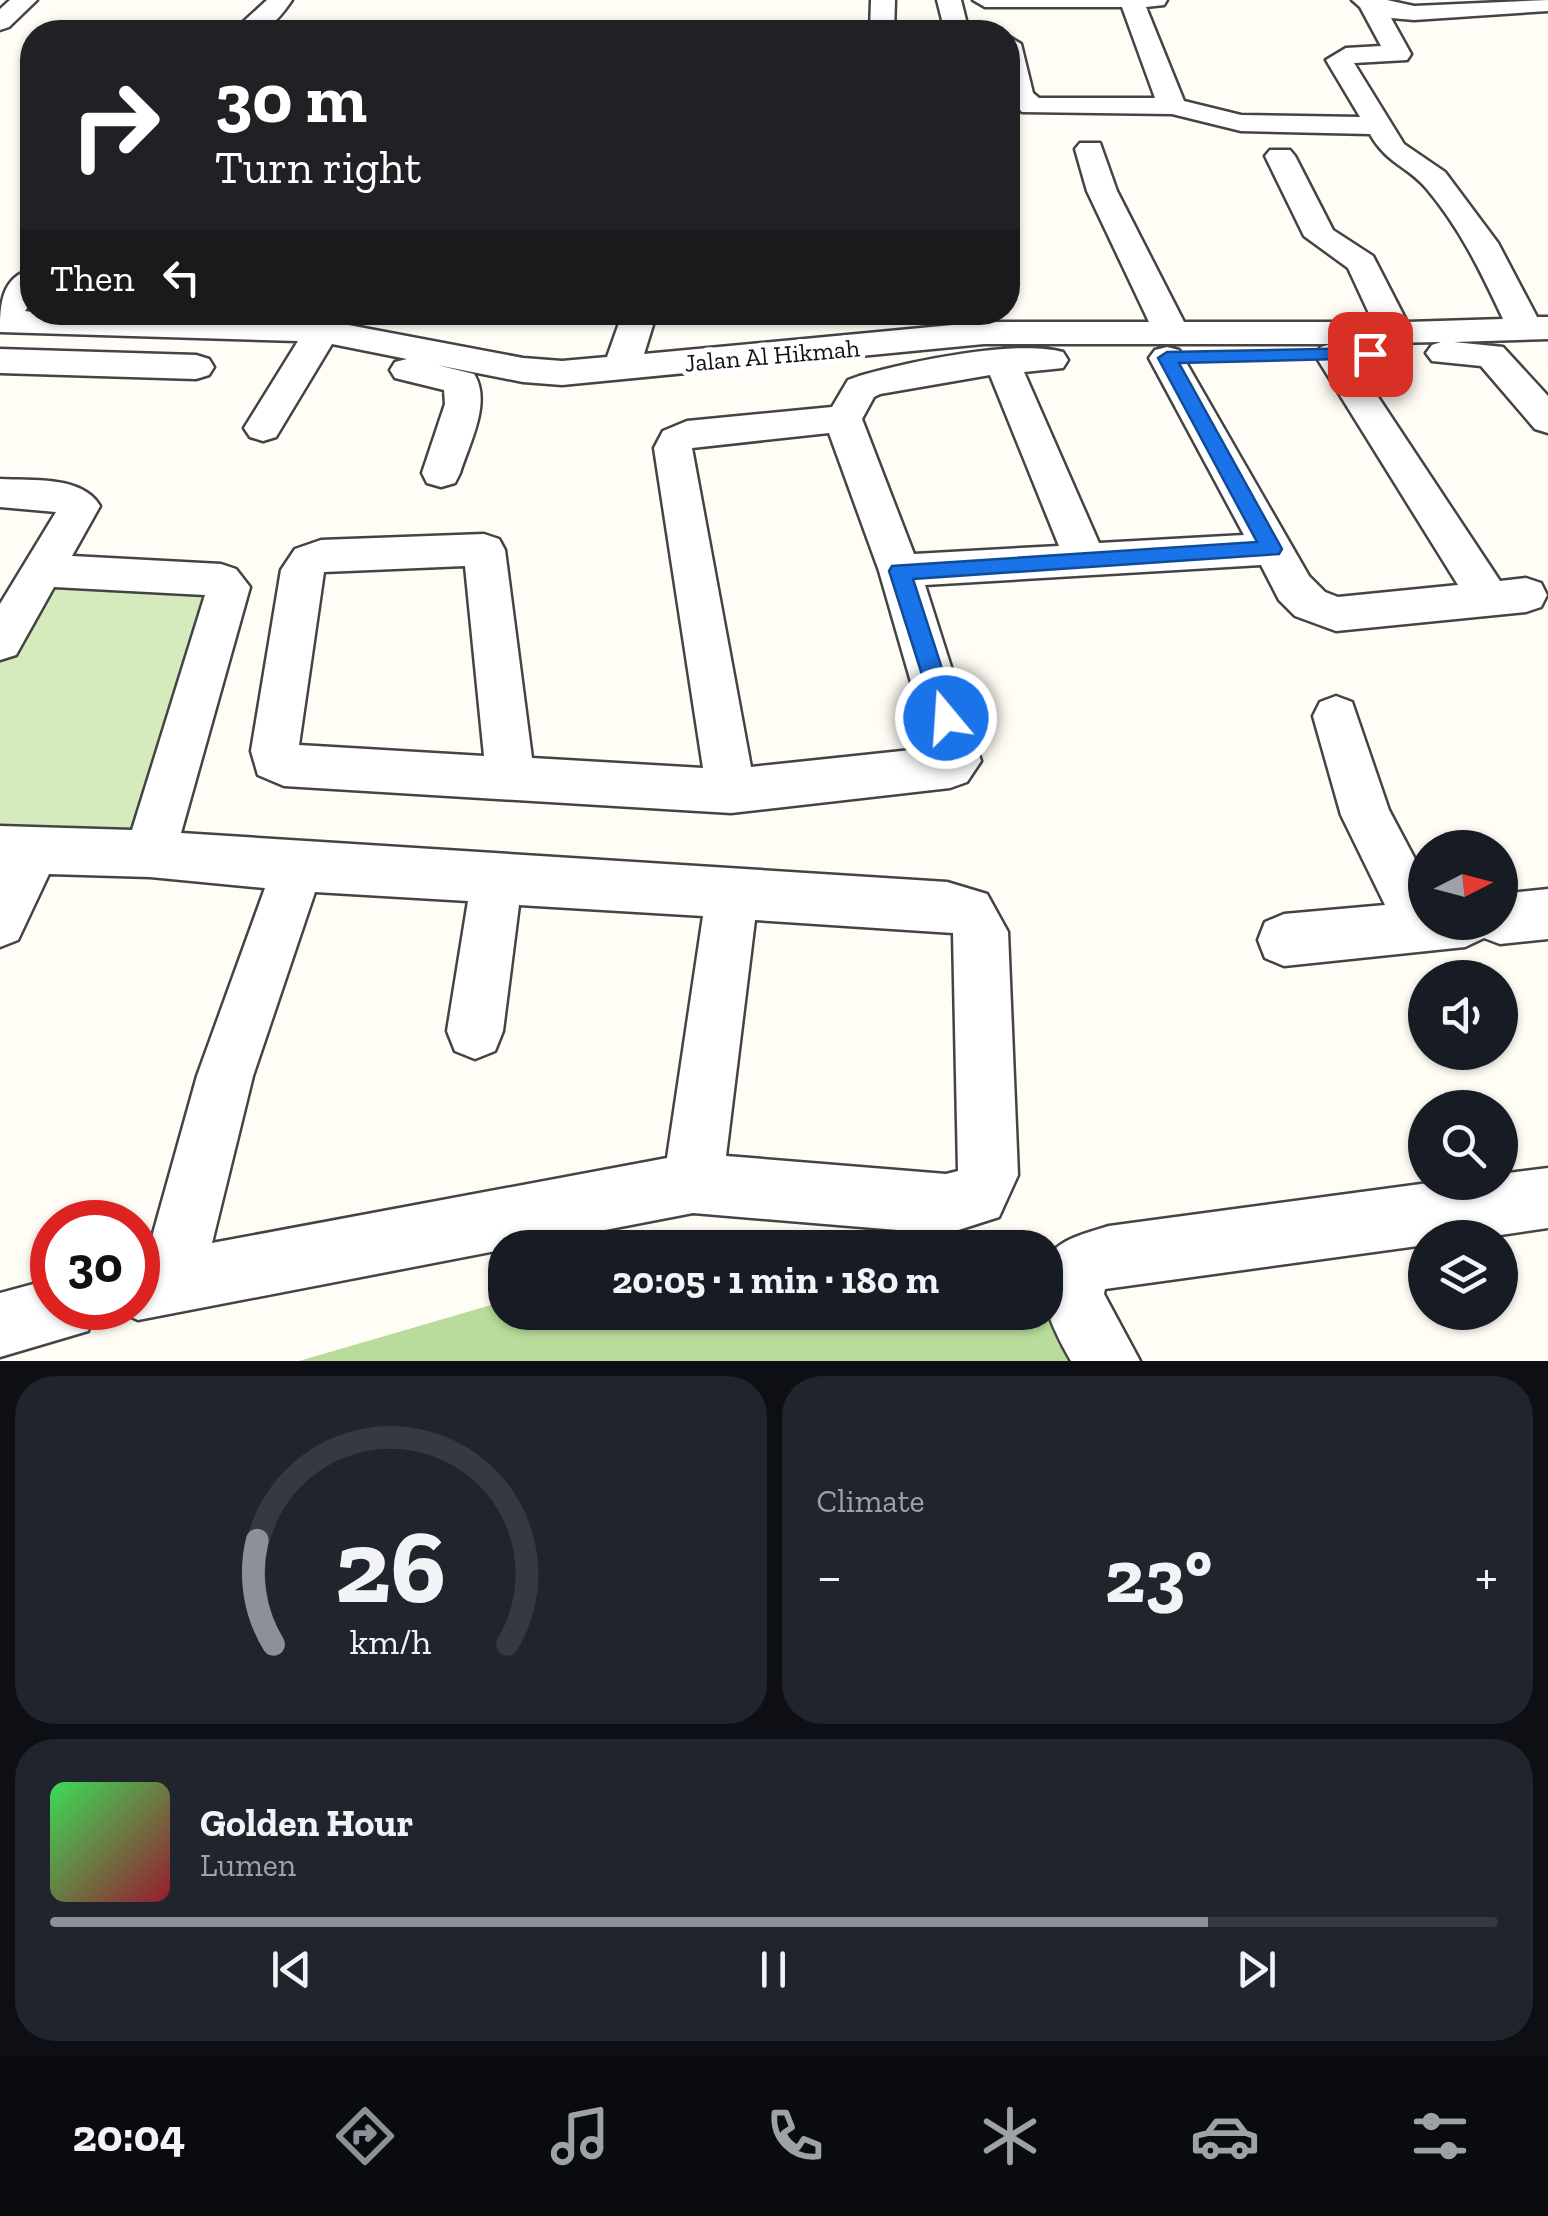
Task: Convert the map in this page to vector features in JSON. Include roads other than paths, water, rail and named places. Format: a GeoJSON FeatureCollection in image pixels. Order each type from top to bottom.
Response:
{"type":"FeatureCollection","features":[{"type":"Feature","properties":{"kind":"street"},"geometry":{"type":"LineString","coordinates":[[0,22],[26,0]]}},
{"type":"Feature","properties":{"kind":"street"},"geometry":{"type":"LineString","coordinates":[[261,20],[280,0]]}},
{"type":"Feature","properties":{"kind":"street"},"geometry":{"type":"LineString","coordinates":[[984,0],[1143,1],[1172,106]]}},
{"type":"Feature","properties":{"kind":"street"},"geometry":{"type":"LineString","coordinates":[[1367,1],[1397,12],[1414,13],[1548,4]]}},
{"type":"Feature","properties":{"kind":"street"},"geometry":{"type":"LineString","coordinates":[[1367,1],[1398,54],[1355,54],[1339,60],[1394,150],[1434,178],[1537,329]]}},
{"type":"Feature","properties":{"kind":"street"},"geometry":{"type":"LineString","coordinates":[[1020,96],[1030,105],[1172,106],[1241,124],[1379,126]]}},
{"type":"Feature","properties":{"kind":"street"},"geometry":{"type":"LineString","coordinates":[[1090,150],[1102,191],[1169,344],[1294,588],[1310,604],[1336,614],[1507,597],[1333,355]]}},
{"type":"Feature","properties":{"kind":"street"},"geometry":{"type":"LineString","coordinates":[[1280,156],[1312,224],[1328,243],[1362,262],[1395,333]]}},
{"type":"Feature","properties":{"kind":"street"},"geometry":{"type":"LineString","coordinates":[[0,320],[20,294]]}},
{"type":"Feature","properties":{"kind":"street","name":"Jalan Al Hikmah"},"geometry":{"type":"LineString","coordinates":[[123,325],[321,333],[523,370],[590,372],[984,332],[1169,344],[1537,329]]}},
{"type":"Feature","properties":{"kind":"street"},"geometry":{"type":"LineString","coordinates":[[620,368],[635,325]]}},
{"type":"Feature","properties":{"kind":"street"},"geometry":{"type":"LineString","coordinates":[[263,428],[321,333],[397,368],[460,382],[463,404],[441,473]]}},
{"type":"Feature","properties":{"kind":"street"},"geometry":{"type":"LineString","coordinates":[[842,420],[865,386],[1002,361],[1169,344],[1333,355],[1491,355],[1548,420]]}},
{"type":"Feature","properties":{"kind":"street"},"geometry":{"type":"LineString","coordinates":[[0,361],[196,367]]}},
{"type":"Feature","properties":{"kind":"street"},"geometry":{"type":"LineString","coordinates":[[1002,361],[1085,560]]}},
{"type":"Feature","properties":{"kind":"street"},"geometry":{"type":"LineString","coordinates":[[510,776],[484,550],[321,556],[310,560],[302,570],[276,760],[284,765],[731,792],[950,767],[956,761],[900,571],[842,420]]}},
{"type":"Feature","properties":{"kind":"street"},"geometry":{"type":"LineString","coordinates":[[731,792],[672,448],[676,440],[687,434],[842,420]]}},
{"type":"Feature","properties":{"kind":"street"},"geometry":{"type":"LineString","coordinates":[[0,494],[70,499],[80,506],[0,642]]}},
{"type":"Feature","properties":{"kind":"street"},"geometry":{"type":"LineString","coordinates":[[900,571],[1271,549]]}},
{"type":"Feature","properties":{"kind":"street"},"geometry":{"type":"LineString","coordinates":[[43,570],[222,580],[229,587],[150,854]]}},
{"type":"Feature","properties":{"kind":"street"},"geometry":{"type":"LineString","coordinates":[[1336,716],[1366,815],[1408,874]]}},
{"type":"Feature","properties":{"kind":"street"},"geometry":{"type":"LineString","coordinates":[[0,922],[17,850],[150,854],[732,896],[947,907],[969,912],[982,932],[988,1175],[978,1196],[946,1204],[693,1183],[160,1283]]}},
{"type":"Feature","properties":{"kind":"street"},"geometry":{"type":"LineString","coordinates":[[160,1269],[298,867]]}},
{"type":"Feature","properties":{"kind":"street"},"geometry":{"type":"LineString","coordinates":[[475,1031],[497,880]]}},
{"type":"Feature","properties":{"kind":"street"},"geometry":{"type":"LineString","coordinates":[[693,1183],[732,896]]}},
{"type":"Feature","properties":{"kind":"street"},"geometry":{"type":"LineString","coordinates":[[1518,917],[1548,914]]}},
{"type":"Feature","properties":{"kind":"street"},"geometry":{"type":"LineString","coordinates":[[1284,940],[1408,928]]}},
{"type":"Feature","properties":{"kind":"street"},"geometry":{"type":"LineString","coordinates":[[1107,1361],[1072,1302],[1072,1276],[1087,1264],[1548,1198]]}},
{"type":"Feature","properties":{"kind":"street"},"geometry":{"type":"LineString","coordinates":[[0,1325],[30,1317]]}}]}
